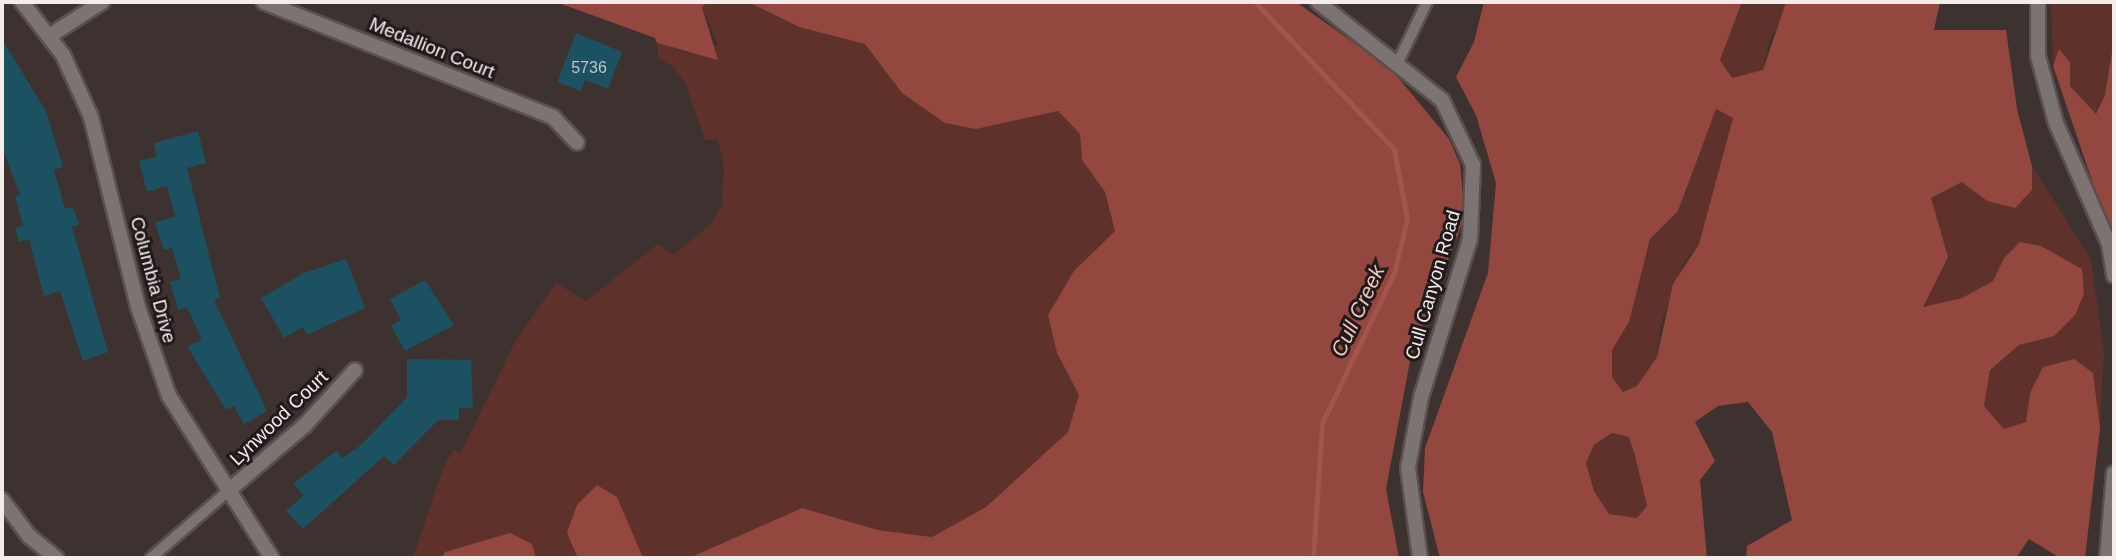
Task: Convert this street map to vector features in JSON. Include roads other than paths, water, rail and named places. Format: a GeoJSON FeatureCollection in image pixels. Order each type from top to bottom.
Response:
{"type":"FeatureCollection","features":[{"type":"Feature","properties":{"kind":"street","name":"Columbia Drive"},"geometry":{"type":"LineString","coordinates":[[22,2],[51,35],[91,117],[138,307],[169,396],[227,492],[272,558]]}},
{"type":"Feature","properties":{"kind":"street"},"geometry":{"type":"LineString","coordinates":[[51,35],[102,2]]}},
{"type":"Feature","properties":{"kind":"street","name":"Medallion Court"},"geometry":{"type":"LineString","coordinates":[[264,2],[553,117],[577,143]]}},
{"type":"Feature","properties":{"kind":"street","name":"Cull Canyon Road"},"geometry":{"type":"LineString","coordinates":[[1318,2],[1398,62],[1451,113],[1473,165],[1476,190],[1470,239],[1413,433],[1409,502],[1420,558]]}},
{"type":"Feature","properties":{"kind":"street"},"geometry":{"type":"LineString","coordinates":[[2038,2],[2038,56],[2056,123],[2109,244],[2114,276]]}},
{"type":"Feature","properties":{"kind":"street","name":"Lynwood Court"},"geometry":{"type":"LineString","coordinates":[[227,492],[305,425],[355,370]]}},
{"type":"Feature","properties":{"kind":"street"},"geometry":{"type":"LineString","coordinates":[[2107,558],[2114,473]]}},
{"type":"Feature","properties":{"kind":"street"},"geometry":{"type":"LineString","coordinates":[[2,500],[29,536],[56,558]]}},
{"type":"Feature","properties":{"kind":"lane"},"geometry":{"type":"LineString","coordinates":[[1398,62],[1427,2]]}},
{"type":"Feature","properties":{"kind":"lane"},"geometry":{"type":"LineString","coordinates":[[152,558],[227,492]]}},
{"type":"Feature","properties":{"kind":"waterway","name":"Cull Creek"},"geometry":{"type":"LineString","coordinates":[[1255,2],[1394,149],[1407,219],[1394,273],[1322,423],[1313,558]]}}]}
